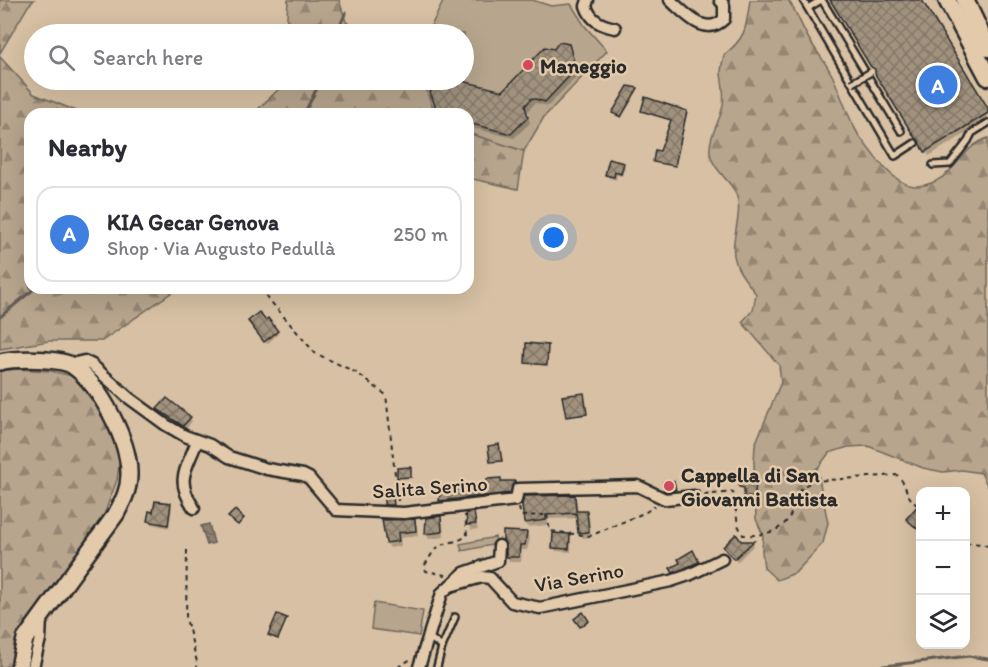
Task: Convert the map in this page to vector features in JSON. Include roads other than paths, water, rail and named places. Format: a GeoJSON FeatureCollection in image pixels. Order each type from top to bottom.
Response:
{"type":"FeatureCollection","features":[{"type":"Feature","properties":{"kind":"main road"},"geometry":{"type":"LineString","coordinates":[[947,0],[988,77]]}},
{"type":"Feature","properties":{"kind":"main road"},"geometry":{"type":"LineString","coordinates":[[965,0],[988,48]]}},
{"type":"Feature","properties":{"kind":"street"},"geometry":{"type":"LineString","coordinates":[[588,0],[586,6],[591,18],[604,26],[615,28]]}},
{"type":"Feature","properties":{"kind":"street"},"geometry":{"type":"LineString","coordinates":[[670,0],[695,21],[710,27],[718,25],[724,19],[724,5],[720,0]]}},
{"type":"Feature","properties":{"kind":"street"},"geometry":{"type":"LineString","coordinates":[[0,362],[32,358],[71,364],[91,383],[110,414],[128,457],[127,494],[116,514],[25,639],[19,667]]}},
{"type":"Feature","properties":{"kind":"street","name":"Salita Serino"},"geometry":{"type":"LineString","coordinates":[[71,364],[84,361],[92,365],[129,398],[166,425],[210,445],[229,457],[267,469],[309,478],[336,510],[400,513],[464,507],[516,500],[518,489],[579,486],[638,486],[665,499],[694,496]]}},
{"type":"Feature","properties":{"kind":"street"},"geometry":{"type":"LineString","coordinates":[[194,508],[184,493],[183,473],[197,441]]}},
{"type":"Feature","properties":{"kind":"street"},"geometry":{"type":"LineString","coordinates":[[419,667],[442,593],[464,573],[498,561],[499,546]]}},
{"type":"Feature","properties":{"kind":"street","name":"Via Serino"},"geometry":{"type":"LineString","coordinates":[[453,583],[482,577],[490,578],[512,602],[540,608],[671,581],[722,559]]}},
{"type":"Feature","properties":{"kind":"street"},"geometry":{"type":"LineString","coordinates":[[33,667],[40,639],[41,618]]}},
{"type":"Feature","properties":{"kind":"lane"},"geometry":{"type":"LineString","coordinates":[[803,0],[895,156],[915,143]]}},
{"type":"Feature","properties":{"kind":"lane"},"geometry":{"type":"LineString","coordinates":[[808,8],[822,0],[901,131]]}},
{"type":"Feature","properties":{"kind":"lane"},"geometry":{"type":"LineString","coordinates":[[852,83],[871,72]]}},
{"type":"Feature","properties":{"kind":"lane"},"geometry":{"type":"LineString","coordinates":[[933,165],[950,164],[972,133],[988,123]]}},
{"type":"Feature","properties":{"kind":"lane"},"geometry":{"type":"LineString","coordinates":[[437,667],[454,617]]}},
{"type":"Feature","properties":{"kind":"lane"},"geometry":{"type":"LineString","coordinates":[[429,637],[442,647]]}},
{"type":"Feature","properties":{"kind":"water"},"geometry":{"type":"Polygon","coordinates":[[[209,524],[214,543],[207,545],[201,526],[209,524]]]}},
{"type":"Feature","properties":{"kind":"waterway"},"geometry":{"type":"LineString","coordinates":[[341,24],[346,12]]}},
{"type":"Feature","properties":{"kind":"waterway"},"geometry":{"type":"LineString","coordinates":[[307,108],[316,90]]}},
{"type":"Feature","properties":{"kind":"waterway"},"geometry":{"type":"LineString","coordinates":[[0,317],[28,294]]}},
{"type":"Feature","properties":{"kind":"waterway"},"geometry":{"type":"LineString","coordinates":[[875,667],[969,656],[988,659]]}},
{"type":"Feature","properties":{"kind":"place","name":"Maneggio"},"geometry":{"type":"Point","coordinates":[528,65]}},
{"type":"Feature","properties":{"kind":"place","name":"KIA Gecar Genova"},"geometry":{"type":"Point","coordinates":[938,85]}},
{"type":"Feature","properties":{"kind":"place","name":"Cappella di San Giovanni Battista"},"geometry":{"type":"Point","coordinates":[669,486]}}]}
